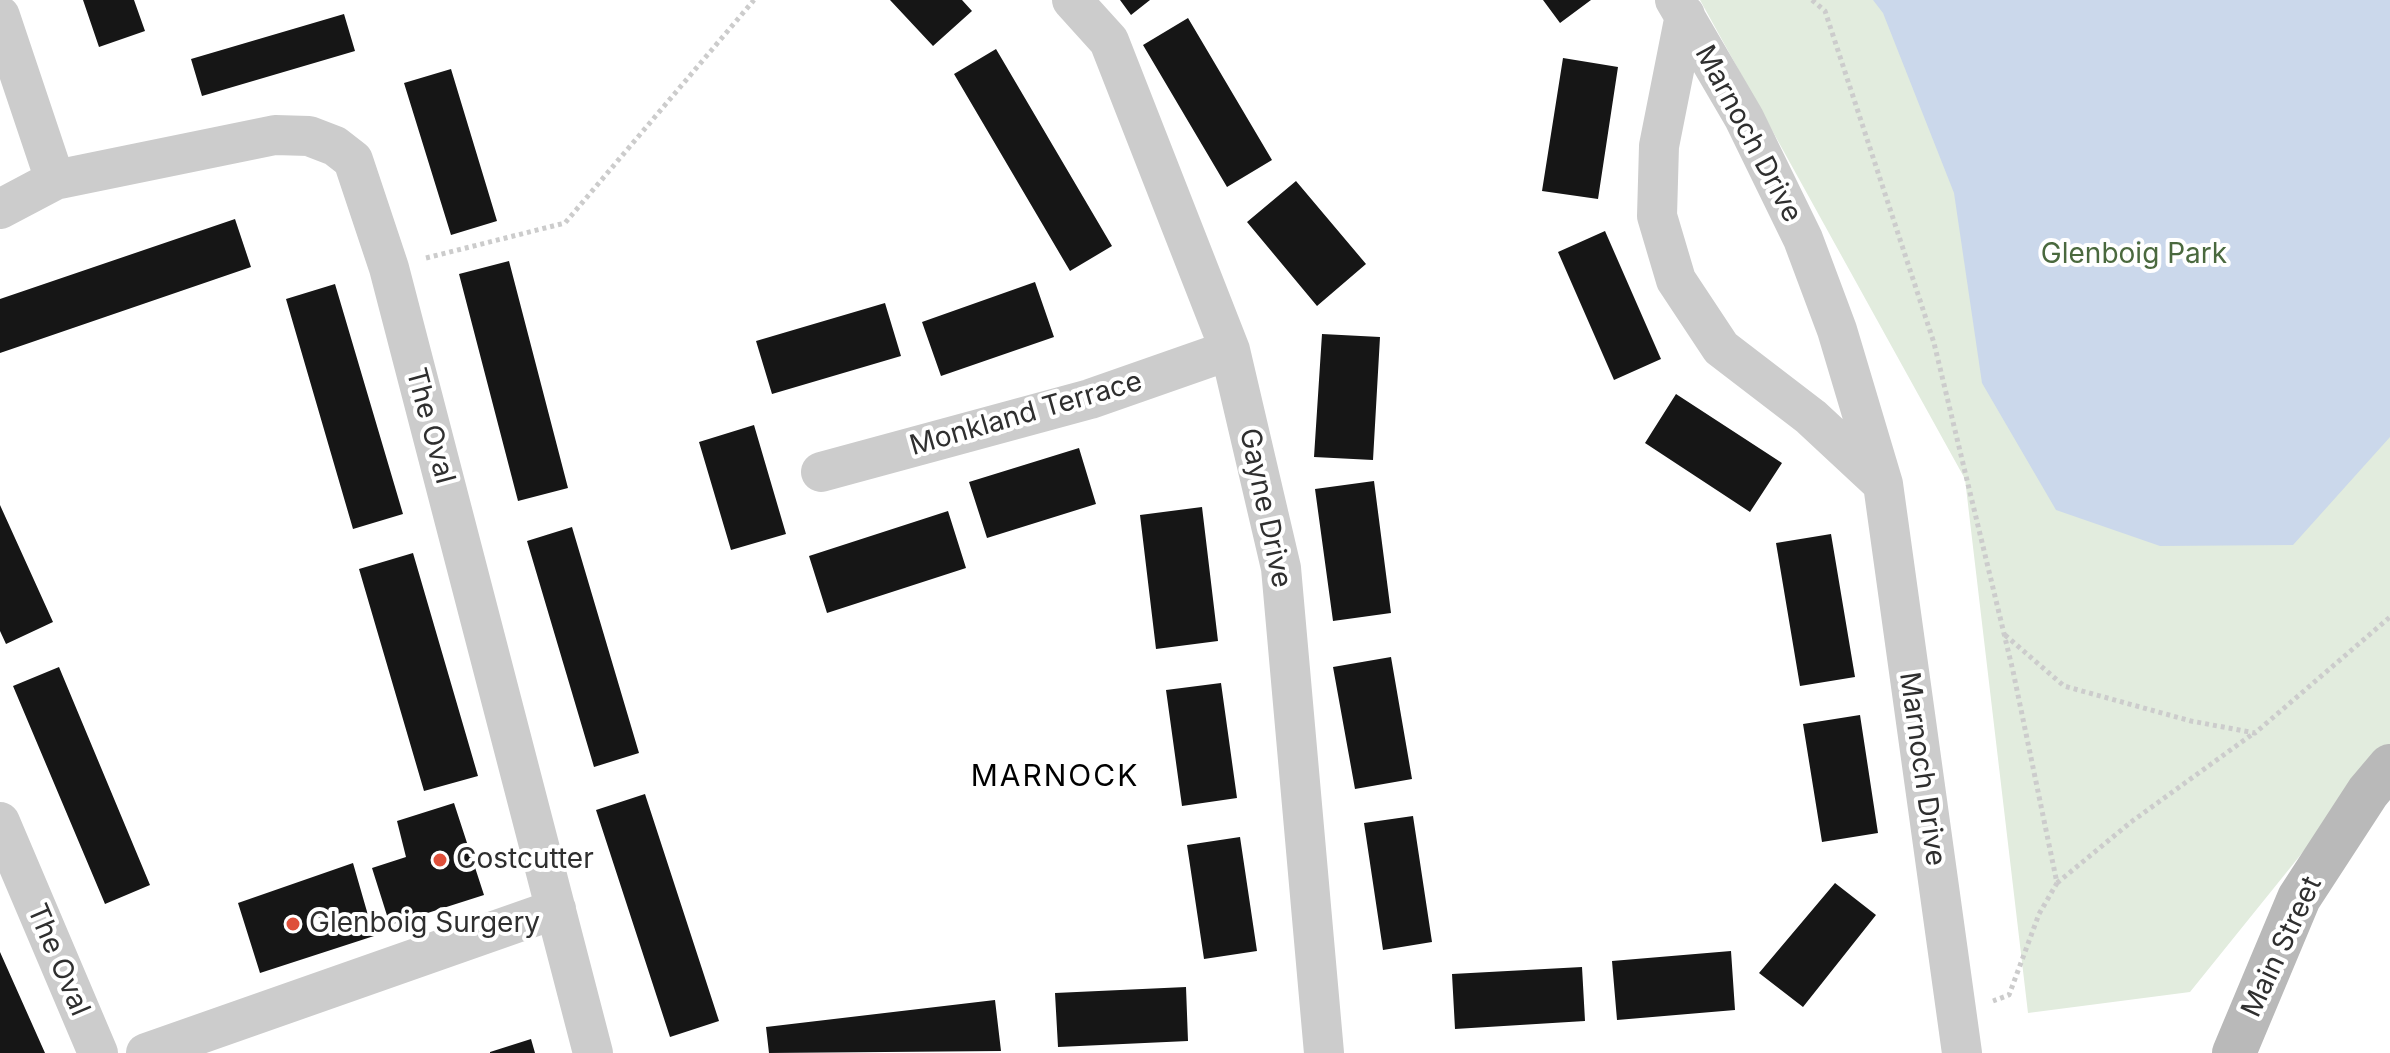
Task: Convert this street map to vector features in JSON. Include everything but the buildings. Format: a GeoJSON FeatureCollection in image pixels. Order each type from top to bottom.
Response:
{"type":"FeatureCollection","features":[{"type":"Feature","properties":{"kind":"main road","name":"Main Street"},"geometry":{"type":"LineString","coordinates":[[2234,1053],[2299,898],[2368,792],[2390,766]]}},
{"type":"Feature","properties":{"kind":"street","name":"Gayne Drive"},"geometry":{"type":"LineString","coordinates":[[1072,0],[1109,41],[1230,350],[1281,568],[1324,1053]]}},
{"type":"Feature","properties":{"kind":"street","name":"Marnoch Drive"},"geometry":{"type":"LineString","coordinates":[[1680,7],[1659,146],[1657,216],[1676,280],[1721,348],[1811,417],[1883,484]]}},
{"type":"Feature","properties":{"kind":"street","name":"Marnoch Drive"},"geometry":{"type":"LineString","coordinates":[[1680,7],[1744,118],[1803,239],[1837,330],[1883,484],[1959,1034]]}},
{"type":"Feature","properties":{"kind":"street"},"geometry":{"type":"LineString","coordinates":[[0,16],[55,180]]}},
{"type":"Feature","properties":{"kind":"street","name":"The Oval"},"geometry":{"type":"LineString","coordinates":[[0,209],[55,180],[275,135],[309,136],[335,146],[353,160],[389,268],[593,1053]]}},
{"type":"Feature","properties":{"kind":"street","name":"Monkland Terrace"},"geometry":{"type":"LineString","coordinates":[[821,472],[1090,399],[1230,350]]}},
{"type":"Feature","properties":{"kind":"street","name":"The Oval"},"geometry":{"type":"LineString","coordinates":[[0,822],[98,1053]]}},
{"type":"Feature","properties":{"kind":"street"},"geometry":{"type":"LineString","coordinates":[[146,1053],[556,909]]}},
{"type":"Feature","properties":{"kind":"path"},"geometry":{"type":"LineString","coordinates":[[389,268],[565,223],[754,0]]}},
{"type":"Feature","properties":{"kind":"path"},"geometry":{"type":"LineString","coordinates":[[1812,0],[1825,11],[1934,343],[2004,635],[2057,883]]}},
{"type":"Feature","properties":{"kind":"path"},"geometry":{"type":"LineString","coordinates":[[1959,1034],[2009,995],[2039,914],[2057,883],[2131,822],[2255,733],[2390,617]]}},
{"type":"Feature","properties":{"kind":"path"},"geometry":{"type":"LineString","coordinates":[[2004,635],[2064,686],[2191,721],[2255,733]]}},
{"type":"Feature","properties":{"kind":"green space","name":"Glenboig Park"},"geometry":{"type":"Polygon","coordinates":[[[1700,0],[2390,0],[2390,744],[2190,992],[2028,1013],[1965,479],[1700,0]]]}},
{"type":"Feature","properties":{"kind":"water"},"geometry":{"type":"Polygon","coordinates":[[[1873,0],[2390,0],[2390,437],[2293,545],[2160,546],[2056,510],[1982,383],[1954,193],[1883,13],[1873,0]]]}},
{"type":"Feature","properties":{"kind":"place","name":"Costcutter"},"geometry":{"type":"Point","coordinates":[440,860]}},
{"type":"Feature","properties":{"kind":"place","name":"Glenboig Surgery"},"geometry":{"type":"Point","coordinates":[293,924]}},
{"type":"Feature","properties":{"kind":"district","name":"MARNOCK"},"geometry":{"type":"Point","coordinates":[1055,777]}}]}
